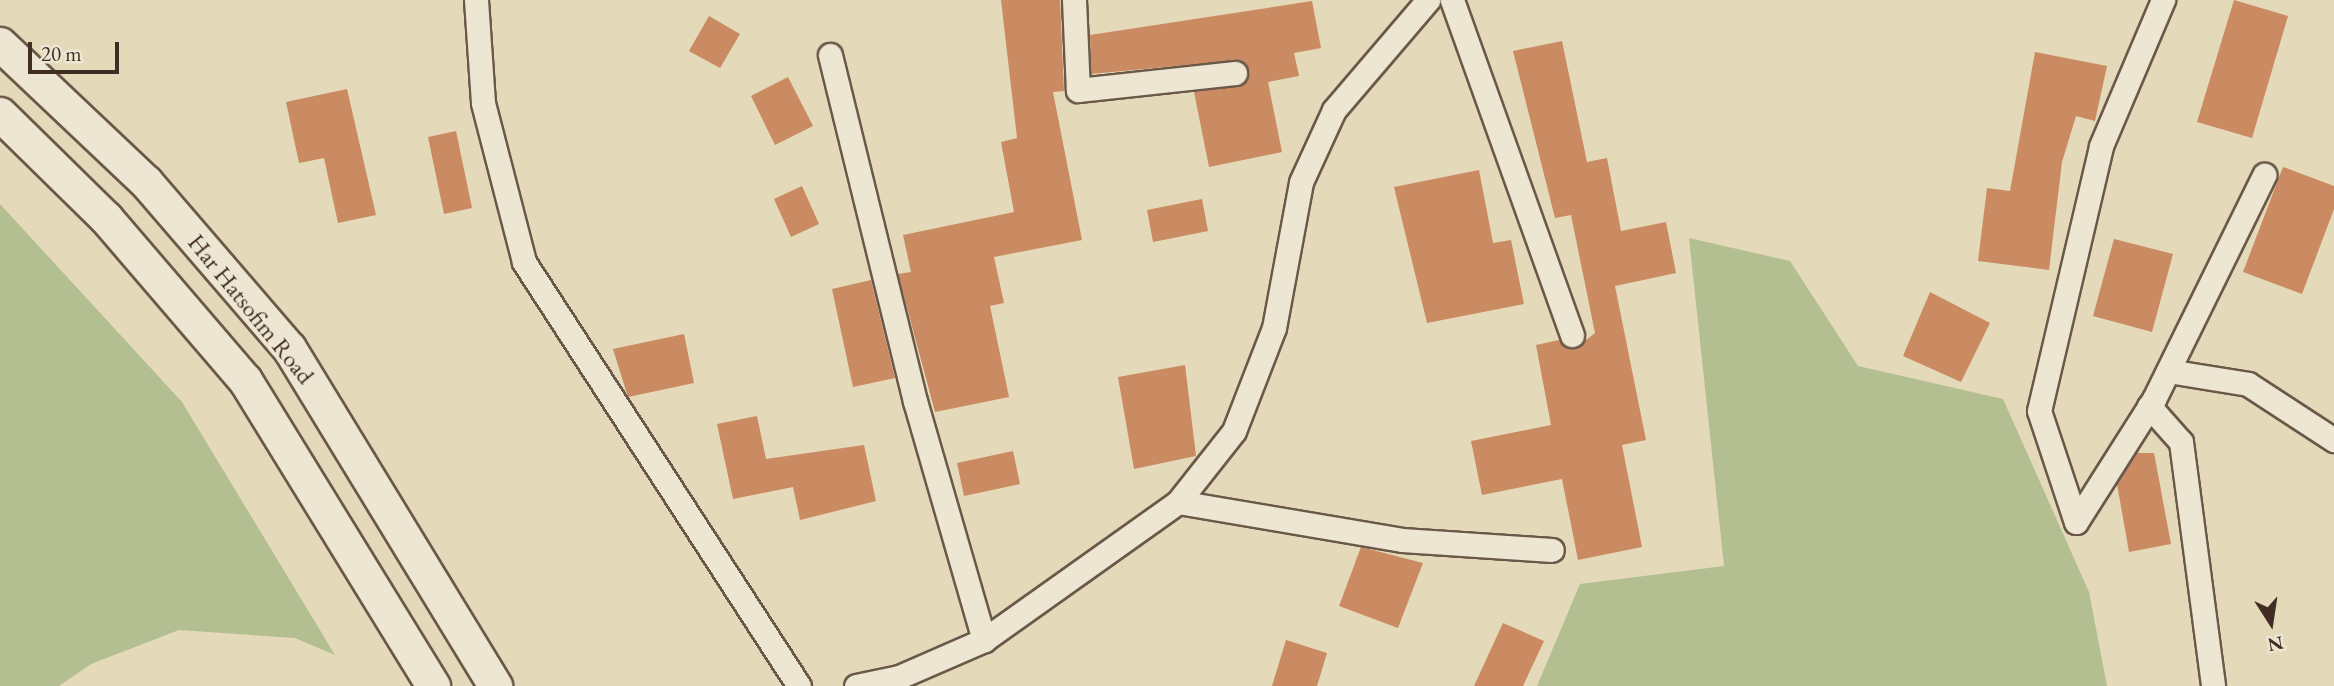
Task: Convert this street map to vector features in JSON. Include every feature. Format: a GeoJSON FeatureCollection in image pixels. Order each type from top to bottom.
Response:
{"type":"FeatureCollection","features":[{"type":"Feature","properties":{"kind":"main road","name":"Har Hatsofim Road"},"geometry":{"type":"LineString","coordinates":[[0,44],[146,182],[289,348],[495,686]]}},
{"type":"Feature","properties":{"kind":"main road","name":"Har Hatsofim Road"},"geometry":{"type":"LineString","coordinates":[[0,114],[106,218],[245,380],[433,686]]}},
{"type":"Feature","properties":{"kind":"street"},"geometry":{"type":"LineString","coordinates":[[476,0],[482,103],[524,262],[799,686]]}},
{"type":"Feature","properties":{"kind":"street"},"geometry":{"type":"LineString","coordinates":[[1074,0],[1078,90],[1235,73]]}},
{"type":"Feature","properties":{"kind":"street"},"geometry":{"type":"LineString","coordinates":[[856,686],[899,677],[984,640],[1178,502],[1234,431],[1274,328],[1301,182],[1334,110],[1428,0]]}},
{"type":"Feature","properties":{"kind":"street"},"geometry":{"type":"LineString","coordinates":[[1452,0],[1572,335]]}},
{"type":"Feature","properties":{"kind":"street"},"geometry":{"type":"LineString","coordinates":[[2163,0],[2101,146],[2039,411],[2076,522],[2168,371],[2264,175]]}},
{"type":"Feature","properties":{"kind":"street"},"geometry":{"type":"LineString","coordinates":[[830,55],[915,401],[984,640]]}},
{"type":"Feature","properties":{"kind":"street"},"geometry":{"type":"LineString","coordinates":[[2168,371],[2248,384],[2334,440]]}},
{"type":"Feature","properties":{"kind":"street"},"geometry":{"type":"LineString","coordinates":[[2149,406],[2181,442],[2214,686]]}},
{"type":"Feature","properties":{"kind":"street"},"geometry":{"type":"LineString","coordinates":[[1178,502],[1402,540],[1552,550]]}},
{"type":"Feature","properties":{"kind":"green space"},"geometry":{"type":"Polygon","coordinates":[[[0,204],[182,402],[335,655],[295,638],[179,630],[91,664],[59,686],[0,686],[0,204]]]}},
{"type":"Feature","properties":{"kind":"green space"},"geometry":{"type":"Polygon","coordinates":[[[1689,238],[1790,261],[1858,366],[2003,399],[2089,592],[2107,686],[1537,686],[1580,584],[1724,566],[1689,238]]]}},
{"type":"Feature","properties":{"kind":"building"},"geometry":{"type":"Polygon","coordinates":[[[1001,0],[1060,0],[1064,91],[1053,92],[1082,240],[994,257],[1004,303],[990,306],[1009,397],[935,412],[898,274],[911,272],[903,235],[1014,212],[1001,142],[1017,138],[1001,0]]]}},
{"type":"Feature","properties":{"kind":"building"},"geometry":{"type":"Polygon","coordinates":[[[2234,0],[2288,16],[2252,138],[2197,122],[2234,0]]]}},
{"type":"Feature","properties":{"kind":"building"},"geometry":{"type":"Polygon","coordinates":[[[1312,1],[1321,48],[1294,53],[1299,76],[1268,82],[1282,152],[1209,167],[1194,92],[1243,85],[1249,71],[1240,60],[1091,74],[1090,35],[1312,1]]]}},
{"type":"Feature","properties":{"kind":"building"},"geometry":{"type":"Polygon","coordinates":[[[709,16],[740,34],[720,68],[689,51],[709,16]]]}},
{"type":"Feature","properties":{"kind":"building"},"geometry":{"type":"Polygon","coordinates":[[[1562,41],[1587,162],[1607,158],[1621,231],[1666,222],[1676,273],[1615,286],[1646,440],[1622,445],[1642,547],[1578,560],[1562,479],[1482,495],[1471,441],[1551,425],[1536,345],[1559,340],[1576,348],[1595,333],[1571,215],[1555,218],[1513,51],[1562,41]]]}},
{"type":"Feature","properties":{"kind":"building"},"geometry":{"type":"Polygon","coordinates":[[[2035,52],[2107,66],[2095,121],[2076,116],[2062,162],[2049,270],[1978,261],[1987,188],[2010,191],[2035,52]]]}},
{"type":"Feature","properties":{"kind":"building"},"geometry":{"type":"Polygon","coordinates":[[[788,77],[813,126],[775,145],[751,96],[788,77]]]}},
{"type":"Feature","properties":{"kind":"building"},"geometry":{"type":"Polygon","coordinates":[[[347,89],[376,215],[338,223],[324,158],[299,163],[286,102],[347,89]]]}},
{"type":"Feature","properties":{"kind":"building"},"geometry":{"type":"Polygon","coordinates":[[[456,131],[472,208],[444,214],[428,137],[456,131]]]}},
{"type":"Feature","properties":{"kind":"building"},"geometry":{"type":"Polygon","coordinates":[[[2283,167],[2334,186],[2334,209],[2302,294],[2243,272],[2283,167]]]}},
{"type":"Feature","properties":{"kind":"building"},"geometry":{"type":"Polygon","coordinates":[[[1479,170],[1493,243],[1511,240],[1524,304],[1427,323],[1394,187],[1479,170]]]}},
{"type":"Feature","properties":{"kind":"building"},"geometry":{"type":"Polygon","coordinates":[[[802,186],[819,224],[791,237],[774,199],[802,186]]]}},
{"type":"Feature","properties":{"kind":"building"},"geometry":{"type":"Polygon","coordinates":[[[1202,199],[1208,231],[1153,242],[1147,210],[1202,199]]]}},
{"type":"Feature","properties":{"kind":"building"},"geometry":{"type":"Polygon","coordinates":[[[2114,239],[2173,254],[2152,332],[2093,316],[2114,239]]]}},
{"type":"Feature","properties":{"kind":"building"},"geometry":{"type":"Polygon","coordinates":[[[871,280],[895,378],[853,387],[832,289],[871,280]]]}},
{"type":"Feature","properties":{"kind":"building"},"geometry":{"type":"Polygon","coordinates":[[[1930,292],[1990,323],[1961,382],[1903,356],[1930,292]]]}},
{"type":"Feature","properties":{"kind":"building"},"geometry":{"type":"Polygon","coordinates":[[[684,334],[694,383],[628,397],[613,349],[684,334]]]}},
{"type":"Feature","properties":{"kind":"building"},"geometry":{"type":"Polygon","coordinates":[[[1185,365],[1196,456],[1134,469],[1118,377],[1185,365]]]}},
{"type":"Feature","properties":{"kind":"building"},"geometry":{"type":"Polygon","coordinates":[[[757,416],[766,459],[864,445],[876,501],[800,520],[793,487],[733,499],[717,424],[757,416]]]}},
{"type":"Feature","properties":{"kind":"building"},"geometry":{"type":"Polygon","coordinates":[[[1013,451],[1020,484],[964,496],[957,463],[1013,451]]]}},
{"type":"Feature","properties":{"kind":"building"},"geometry":{"type":"Polygon","coordinates":[[[2136,453],[2154,453],[2171,544],[2129,552],[2117,484],[2136,453]]]}},
{"type":"Feature","properties":{"kind":"building"},"geometry":{"type":"Polygon","coordinates":[[[1361,547],[1423,563],[1398,628],[1339,606],[1361,547]]]}},
{"type":"Feature","properties":{"kind":"building"},"geometry":{"type":"Polygon","coordinates":[[[1503,623],[1544,641],[1523,686],[1474,686],[1503,623]]]}},
{"type":"Feature","properties":{"kind":"building"},"geometry":{"type":"Polygon","coordinates":[[[1286,640],[1327,653],[1317,686],[1272,686],[1286,640]]]}}]}
